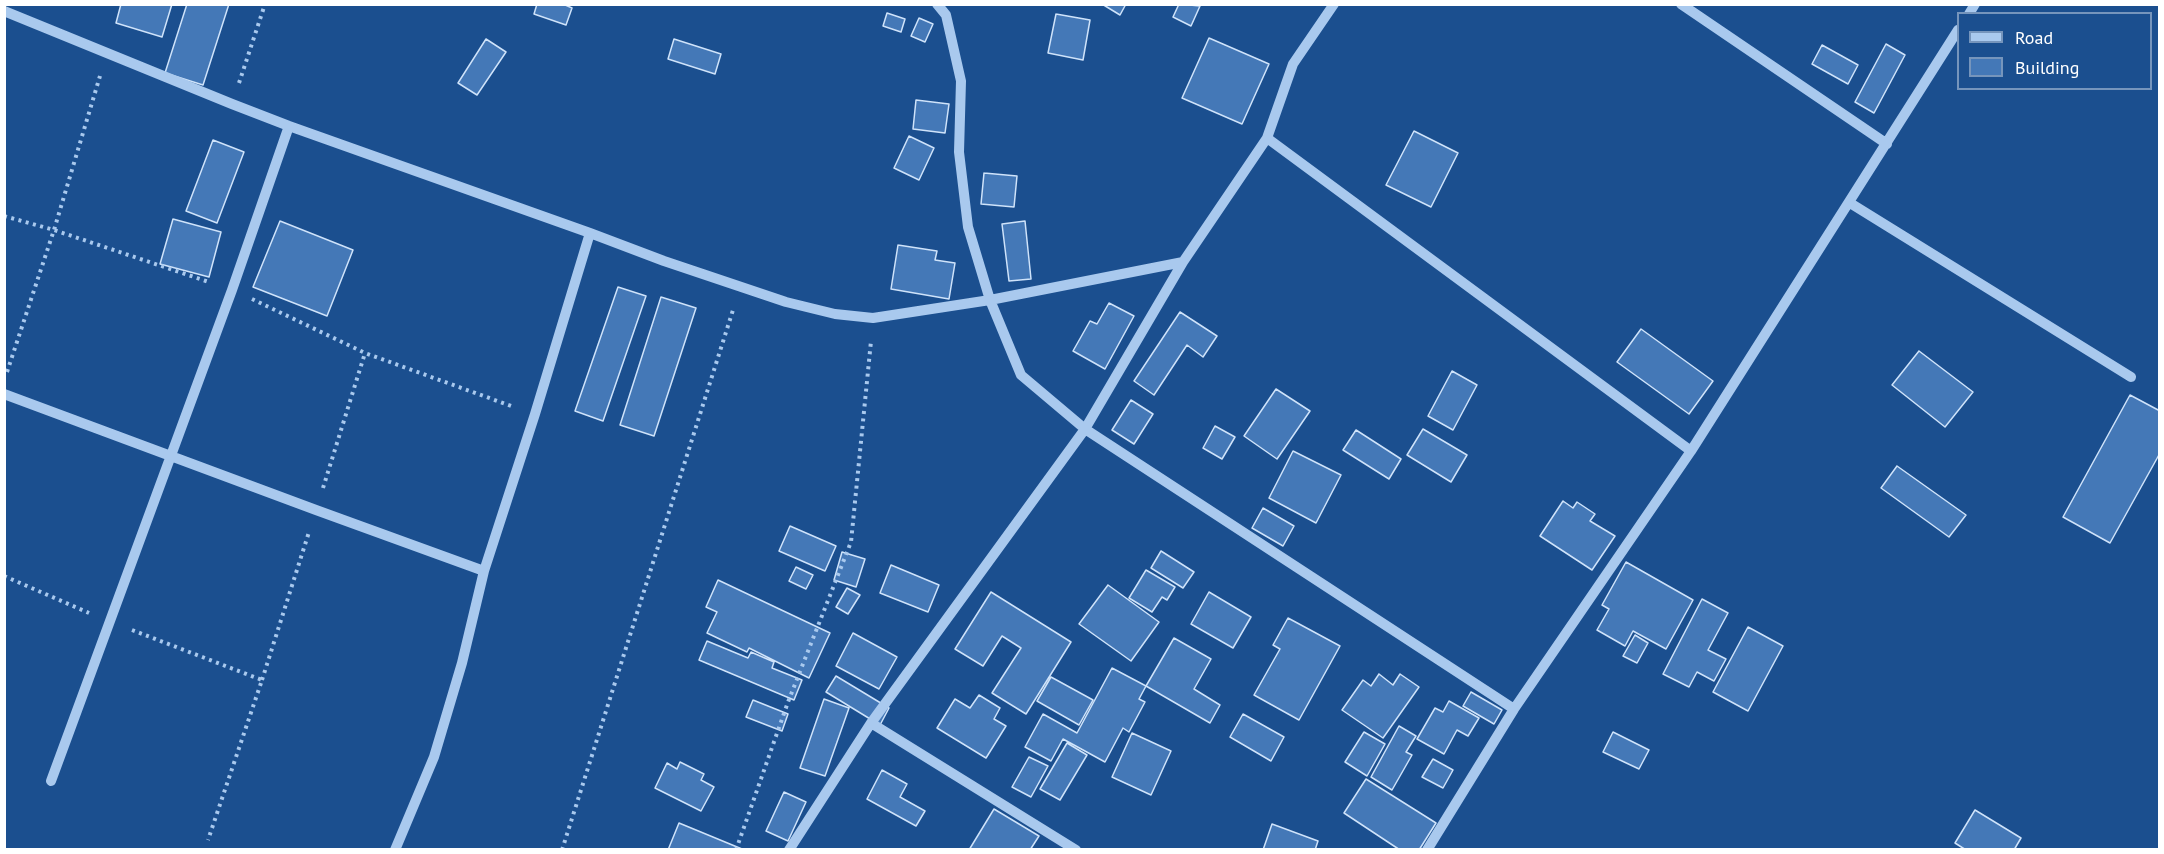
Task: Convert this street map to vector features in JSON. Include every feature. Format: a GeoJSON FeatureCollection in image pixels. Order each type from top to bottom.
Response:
{"type":"FeatureCollection","features":[{"type":"Feature","properties":{"kind":"street"},"geometry":{"type":"LineString","coordinates":[[937,4],[946,15],[961,81],[959,152],[968,227],[990,300],[1021,375],[1085,429],[1514,709]]}},
{"type":"Feature","properties":{"kind":"street"},"geometry":{"type":"LineString","coordinates":[[789,849],[871,723],[1085,429],[1183,262],[1268,138],[1293,64],[1334,4]]}},
{"type":"Feature","properties":{"kind":"street"},"geometry":{"type":"LineString","coordinates":[[1681,4],[1887,144]]}},
{"type":"Feature","properties":{"kind":"street"},"geometry":{"type":"LineString","coordinates":[[4,11],[289,126],[664,261],[786,302],[835,314],[873,318],[990,300],[1183,262]]}},
{"type":"Feature","properties":{"kind":"street"},"geometry":{"type":"LineString","coordinates":[[1427,849],[1514,709],[1691,451],[1957,33]]}},
{"type":"Feature","properties":{"kind":"street"},"geometry":{"type":"LineString","coordinates":[[51,781],[232,290],[289,126]]}},
{"type":"Feature","properties":{"kind":"street"},"geometry":{"type":"LineString","coordinates":[[1268,138],[1691,451]]}},
{"type":"Feature","properties":{"kind":"street"},"geometry":{"type":"LineString","coordinates":[[1850,203],[2131,377]]}},
{"type":"Feature","properties":{"kind":"street"},"geometry":{"type":"LineString","coordinates":[[395,849],[434,757],[462,663],[484,571],[590,233]]}},
{"type":"Feature","properties":{"kind":"street"},"geometry":{"type":"LineString","coordinates":[[4,394],[484,571]]}},
{"type":"Feature","properties":{"kind":"street"},"geometry":{"type":"LineString","coordinates":[[871,723],[1076,849]]}},
{"type":"Feature","properties":{"kind":"path"},"geometry":{"type":"LineString","coordinates":[[232,104],[265,4]]}},
{"type":"Feature","properties":{"kind":"path"},"geometry":{"type":"LineString","coordinates":[[4,379],[54,230],[108,52]]}},
{"type":"Feature","properties":{"kind":"path"},"geometry":{"type":"LineString","coordinates":[[4,216],[54,230],[232,290],[365,353],[535,414]]}},
{"type":"Feature","properties":{"kind":"path"},"geometry":{"type":"LineString","coordinates":[[562,849],[740,287]]}},
{"type":"Feature","properties":{"kind":"path"},"geometry":{"type":"LineString","coordinates":[[736,849],[788,702],[851,542],[873,318]]}},
{"type":"Feature","properties":{"kind":"path"},"geometry":{"type":"LineString","coordinates":[[4,576],[110,622],[262,680],[208,840]]}},
{"type":"Feature","properties":{"kind":"building"},"geometry":{"type":"Polygon","coordinates":[[[121,4],[172,4],[162,37],[116,23],[121,4]]]}},
{"type":"Feature","properties":{"kind":"building"},"geometry":{"type":"Polygon","coordinates":[[[187,4],[229,4],[203,85],[165,73],[187,4]]]}},
{"type":"Feature","properties":{"kind":"building"},"geometry":{"type":"Polygon","coordinates":[[[537,4],[563,4],[572,8],[566,25],[534,14],[537,4]]]}},
{"type":"Feature","properties":{"kind":"building"},"geometry":{"type":"Polygon","coordinates":[[[1102,4],[1126,4],[1120,15],[1102,4]]]}},
{"type":"Feature","properties":{"kind":"building"},"geometry":{"type":"Polygon","coordinates":[[[1179,4],[1200,6],[1191,26],[1173,17],[1179,4]]]}},
{"type":"Feature","properties":{"kind":"building"},"geometry":{"type":"Polygon","coordinates":[[[887,13],[905,19],[901,32],[883,26],[887,13]]]}},
{"type":"Feature","properties":{"kind":"building"},"geometry":{"type":"Polygon","coordinates":[[[1056,14],[1090,20],[1083,60],[1048,53],[1056,14]]]}},
{"type":"Feature","properties":{"kind":"building"},"geometry":{"type":"Polygon","coordinates":[[[919,18],[933,24],[925,42],[911,36],[919,18]]]}},
{"type":"Feature","properties":{"kind":"building"},"geometry":{"type":"Polygon","coordinates":[[[1209,38],[1269,64],[1242,124],[1182,98],[1209,38]]]}},
{"type":"Feature","properties":{"kind":"building"},"geometry":{"type":"Polygon","coordinates":[[[486,39],[506,52],[477,95],[458,83],[486,39]]]}},
{"type":"Feature","properties":{"kind":"building"},"geometry":{"type":"Polygon","coordinates":[[[674,39],[721,54],[715,74],[668,59],[674,39]]]}},
{"type":"Feature","properties":{"kind":"building"},"geometry":{"type":"Polygon","coordinates":[[[1886,44],[1905,55],[1874,113],[1855,102],[1886,44]]]}},
{"type":"Feature","properties":{"kind":"building"},"geometry":{"type":"Polygon","coordinates":[[[1822,45],[1858,65],[1848,84],[1812,64],[1822,45]]]}},
{"type":"Feature","properties":{"kind":"building"},"geometry":{"type":"Polygon","coordinates":[[[916,100],[949,104],[945,133],[913,129],[916,100]]]}},
{"type":"Feature","properties":{"kind":"building"},"geometry":{"type":"Polygon","coordinates":[[[1414,131],[1458,153],[1431,207],[1386,185],[1414,131]]]}},
{"type":"Feature","properties":{"kind":"building"},"geometry":{"type":"Polygon","coordinates":[[[909,136],[934,148],[919,180],[894,168],[909,136]]]}},
{"type":"Feature","properties":{"kind":"building"},"geometry":{"type":"Polygon","coordinates":[[[213,140],[244,152],[217,223],[186,211],[213,140]]]}},
{"type":"Feature","properties":{"kind":"building"},"geometry":{"type":"Polygon","coordinates":[[[984,173],[1017,176],[1014,207],[981,204],[984,173]]]}},
{"type":"Feature","properties":{"kind":"building"},"geometry":{"type":"Polygon","coordinates":[[[173,219],[221,232],[209,277],[160,264],[173,219]]]}},
{"type":"Feature","properties":{"kind":"building"},"geometry":{"type":"Polygon","coordinates":[[[280,221],[353,250],[327,316],[253,287],[280,221]]]}},
{"type":"Feature","properties":{"kind":"building"},"geometry":{"type":"Polygon","coordinates":[[[1025,221],[1031,279],[1009,281],[1002,224],[1025,221]]]}},
{"type":"Feature","properties":{"kind":"building"},"geometry":{"type":"Polygon","coordinates":[[[898,245],[937,251],[935,260],[955,263],[949,299],[891,289],[898,245]]]}},
{"type":"Feature","properties":{"kind":"building"},"geometry":{"type":"Polygon","coordinates":[[[618,287],[646,296],[603,421],[575,411],[618,287]]]}},
{"type":"Feature","properties":{"kind":"building"},"geometry":{"type":"Polygon","coordinates":[[[661,297],[696,308],[654,436],[620,425],[661,297]]]}},
{"type":"Feature","properties":{"kind":"building"},"geometry":{"type":"Polygon","coordinates":[[[1109,303],[1134,316],[1105,369],[1073,351],[1090,321],[1097,324],[1109,303]]]}},
{"type":"Feature","properties":{"kind":"building"},"geometry":{"type":"Polygon","coordinates":[[[1180,312],[1217,336],[1203,357],[1187,345],[1154,395],[1134,381],[1180,312]]]}},
{"type":"Feature","properties":{"kind":"building"},"geometry":{"type":"Polygon","coordinates":[[[1641,329],[1713,381],[1689,414],[1617,362],[1641,329]]]}},
{"type":"Feature","properties":{"kind":"building"},"geometry":{"type":"Polygon","coordinates":[[[1919,351],[1973,392],[1945,427],[1892,385],[1919,351]]]}},
{"type":"Feature","properties":{"kind":"building"},"geometry":{"type":"Polygon","coordinates":[[[1452,371],[1477,385],[1453,430],[1428,416],[1452,371]]]}},
{"type":"Feature","properties":{"kind":"building"},"geometry":{"type":"Polygon","coordinates":[[[1276,389],[1310,411],[1277,459],[1244,436],[1276,389]]]}},
{"type":"Feature","properties":{"kind":"building"},"geometry":{"type":"Polygon","coordinates":[[[2130,395],[2160,411],[2160,453],[2110,543],[2063,517],[2130,395]]]}},
{"type":"Feature","properties":{"kind":"building"},"geometry":{"type":"Polygon","coordinates":[[[1131,400],[1153,414],[1134,444],[1112,430],[1131,400]]]}},
{"type":"Feature","properties":{"kind":"building"},"geometry":{"type":"Polygon","coordinates":[[[1215,426],[1235,437],[1222,459],[1203,448],[1215,426]]]}},
{"type":"Feature","properties":{"kind":"building"},"geometry":{"type":"Polygon","coordinates":[[[1423,429],[1467,455],[1451,482],[1407,455],[1423,429]]]}},
{"type":"Feature","properties":{"kind":"building"},"geometry":{"type":"Polygon","coordinates":[[[1356,430],[1401,459],[1389,479],[1343,450],[1356,430]]]}},
{"type":"Feature","properties":{"kind":"building"},"geometry":{"type":"Polygon","coordinates":[[[1293,451],[1341,475],[1316,523],[1269,498],[1293,451]]]}},
{"type":"Feature","properties":{"kind":"building"},"geometry":{"type":"Polygon","coordinates":[[[1897,466],[1966,515],[1949,537],[1881,488],[1897,466]]]}},
{"type":"Feature","properties":{"kind":"building"},"geometry":{"type":"Polygon","coordinates":[[[1563,501],[1573,508],[1577,502],[1595,514],[1590,521],[1615,536],[1592,570],[1540,536],[1563,501]]]}},
{"type":"Feature","properties":{"kind":"building"},"geometry":{"type":"Polygon","coordinates":[[[1263,508],[1294,526],[1283,546],[1252,528],[1263,508]]]}},
{"type":"Feature","properties":{"kind":"building"},"geometry":{"type":"Polygon","coordinates":[[[790,526],[836,546],[825,571],[779,551],[790,526]]]}},
{"type":"Feature","properties":{"kind":"building"},"geometry":{"type":"Polygon","coordinates":[[[1161,551],[1194,572],[1183,588],[1151,568],[1161,551]]]}},
{"type":"Feature","properties":{"kind":"building"},"geometry":{"type":"Polygon","coordinates":[[[842,552],[865,559],[856,587],[834,580],[842,552]]]}},
{"type":"Feature","properties":{"kind":"building"},"geometry":{"type":"Polygon","coordinates":[[[1626,562],[1693,600],[1666,649],[1633,631],[1625,646],[1597,630],[1609,609],[1602,605],[1626,562]]]}},
{"type":"Feature","properties":{"kind":"building"},"geometry":{"type":"Polygon","coordinates":[[[891,565],[939,585],[928,612],[880,593],[891,565]]]}},
{"type":"Feature","properties":{"kind":"building"},"geometry":{"type":"Polygon","coordinates":[[[796,567],[813,575],[806,589],[789,581],[796,567]]]}},
{"type":"Feature","properties":{"kind":"building"},"geometry":{"type":"Polygon","coordinates":[[[1146,570],[1175,587],[1167,600],[1162,597],[1152,612],[1129,598],[1146,570]]]}},
{"type":"Feature","properties":{"kind":"building"},"geometry":{"type":"Polygon","coordinates":[[[718,580],[830,633],[809,678],[749,648],[747,652],[707,633],[717,612],[706,607],[718,580]]]}},
{"type":"Feature","properties":{"kind":"building"},"geometry":{"type":"Polygon","coordinates":[[[1108,585],[1159,622],[1131,661],[1079,624],[1108,585]]]}},
{"type":"Feature","properties":{"kind":"building"},"geometry":{"type":"Polygon","coordinates":[[[847,588],[860,595],[848,614],[836,607],[847,588]]]}},
{"type":"Feature","properties":{"kind":"building"},"geometry":{"type":"Polygon","coordinates":[[[991,592],[1071,642],[1026,714],[992,693],[1021,648],[1002,636],[983,666],[955,649],[991,592]]]}},
{"type":"Feature","properties":{"kind":"building"},"geometry":{"type":"Polygon","coordinates":[[[1209,592],[1251,617],[1233,648],[1191,624],[1209,592]]]}},
{"type":"Feature","properties":{"kind":"building"},"geometry":{"type":"Polygon","coordinates":[[[1702,599],[1728,613],[1708,650],[1726,659],[1714,681],[1697,672],[1689,687],[1663,674],[1702,599]]]}},
{"type":"Feature","properties":{"kind":"building"},"geometry":{"type":"Polygon","coordinates":[[[1288,618],[1340,646],[1299,720],[1254,695],[1280,649],[1273,645],[1288,618]]]}},
{"type":"Feature","properties":{"kind":"building"},"geometry":{"type":"Polygon","coordinates":[[[1748,627],[1783,646],[1748,711],[1713,692],[1748,627]]]}},
{"type":"Feature","properties":{"kind":"building"},"geometry":{"type":"Polygon","coordinates":[[[853,633],[897,657],[879,689],[836,666],[853,633]]]}},
{"type":"Feature","properties":{"kind":"building"},"geometry":{"type":"Polygon","coordinates":[[[1635,635],[1648,643],[1637,663],[1623,656],[1635,635]]]}},
{"type":"Feature","properties":{"kind":"building"},"geometry":{"type":"Polygon","coordinates":[[[1174,638],[1211,659],[1194,689],[1220,705],[1210,723],[1146,686],[1174,638]]]}},
{"type":"Feature","properties":{"kind":"building"},"geometry":{"type":"Polygon","coordinates":[[[707,641],[748,658],[751,652],[774,662],[772,668],[802,680],[794,700],[699,660],[707,641]]]}},
{"type":"Feature","properties":{"kind":"building"},"geometry":{"type":"Polygon","coordinates":[[[1112,668],[1146,686],[1139,699],[1145,702],[1129,732],[1123,728],[1105,762],[1063,739],[1051,761],[1025,747],[1043,714],[1077,733],[1112,668]]]}},
{"type":"Feature","properties":{"kind":"building"},"geometry":{"type":"Polygon","coordinates":[[[1379,674],[1393,685],[1400,674],[1419,687],[1383,738],[1342,710],[1363,680],[1371,686],[1379,674]]]}},
{"type":"Feature","properties":{"kind":"building"},"geometry":{"type":"Polygon","coordinates":[[[836,676],[889,708],[880,725],[826,692],[836,676]]]}},
{"type":"Feature","properties":{"kind":"building"},"geometry":{"type":"Polygon","coordinates":[[[1051,677],[1093,700],[1079,725],[1037,701],[1051,677]]]}},
{"type":"Feature","properties":{"kind":"building"},"geometry":{"type":"Polygon","coordinates":[[[1471,692],[1502,710],[1494,724],[1463,706],[1471,692]]]}},
{"type":"Feature","properties":{"kind":"building"},"geometry":{"type":"Polygon","coordinates":[[[979,695],[1000,708],[994,719],[1006,726],[986,758],[937,728],[955,699],[970,708],[979,695]]]}},
{"type":"Feature","properties":{"kind":"building"},"geometry":{"type":"Polygon","coordinates":[[[824,699],[849,708],[825,776],[800,768],[824,699]]]}},
{"type":"Feature","properties":{"kind":"building"},"geometry":{"type":"Polygon","coordinates":[[[753,700],[788,714],[782,731],[746,717],[753,700]]]}},
{"type":"Feature","properties":{"kind":"building"},"geometry":{"type":"Polygon","coordinates":[[[1449,701],[1479,718],[1468,736],[1457,730],[1444,754],[1417,739],[1435,708],[1443,712],[1449,701]]]}},
{"type":"Feature","properties":{"kind":"building"},"geometry":{"type":"Polygon","coordinates":[[[1243,714],[1284,737],[1271,761],[1230,737],[1243,714]]]}},
{"type":"Feature","properties":{"kind":"building"},"geometry":{"type":"Polygon","coordinates":[[[1399,726],[1416,736],[1406,752],[1412,755],[1392,790],[1371,777],[1399,726]]]}},
{"type":"Feature","properties":{"kind":"building"},"geometry":{"type":"Polygon","coordinates":[[[1364,732],[1385,744],[1367,776],[1345,762],[1364,732]]]}},
{"type":"Feature","properties":{"kind":"building"},"geometry":{"type":"Polygon","coordinates":[[[1613,732],[1649,750],[1639,769],[1603,752],[1613,732]]]}},
{"type":"Feature","properties":{"kind":"building"},"geometry":{"type":"Polygon","coordinates":[[[1132,733],[1171,751],[1151,795],[1112,777],[1132,733]]]}},
{"type":"Feature","properties":{"kind":"building"},"geometry":{"type":"Polygon","coordinates":[[[1067,743],[1087,755],[1060,800],[1040,789],[1067,743]]]}},
{"type":"Feature","properties":{"kind":"building"},"geometry":{"type":"Polygon","coordinates":[[[1029,757],[1048,766],[1031,797],[1012,787],[1029,757]]]}},
{"type":"Feature","properties":{"kind":"building"},"geometry":{"type":"Polygon","coordinates":[[[1433,759],[1453,770],[1443,788],[1422,777],[1433,759]]]}},
{"type":"Feature","properties":{"kind":"building"},"geometry":{"type":"Polygon","coordinates":[[[680,762],[704,774],[701,780],[714,787],[701,811],[655,788],[667,763],[677,769],[680,762]]]}},
{"type":"Feature","properties":{"kind":"building"},"geometry":{"type":"Polygon","coordinates":[[[882,770],[907,784],[900,797],[925,811],[916,826],[867,799],[882,770]]]}},
{"type":"Feature","properties":{"kind":"building"},"geometry":{"type":"Polygon","coordinates":[[[1366,779],[1436,823],[1419,850],[1400,850],[1344,813],[1366,779]]]}},
{"type":"Feature","properties":{"kind":"building"},"geometry":{"type":"Polygon","coordinates":[[[784,792],[806,802],[788,841],[766,831],[784,792]]]}},
{"type":"Feature","properties":{"kind":"building"},"geometry":{"type":"Polygon","coordinates":[[[994,809],[1039,836],[1030,850],[969,850],[994,809]]]}},
{"type":"Feature","properties":{"kind":"building"},"geometry":{"type":"Polygon","coordinates":[[[1975,810],[2021,838],[2014,850],[1966,850],[1955,843],[1975,810]]]}},
{"type":"Feature","properties":{"kind":"building"},"geometry":{"type":"Polygon","coordinates":[[[679,823],[742,849],[742,850],[668,850],[679,823]]]}},
{"type":"Feature","properties":{"kind":"building"},"geometry":{"type":"Polygon","coordinates":[[[1272,824],[1318,841],[1315,850],[1263,850],[1272,824]]]}}]}
